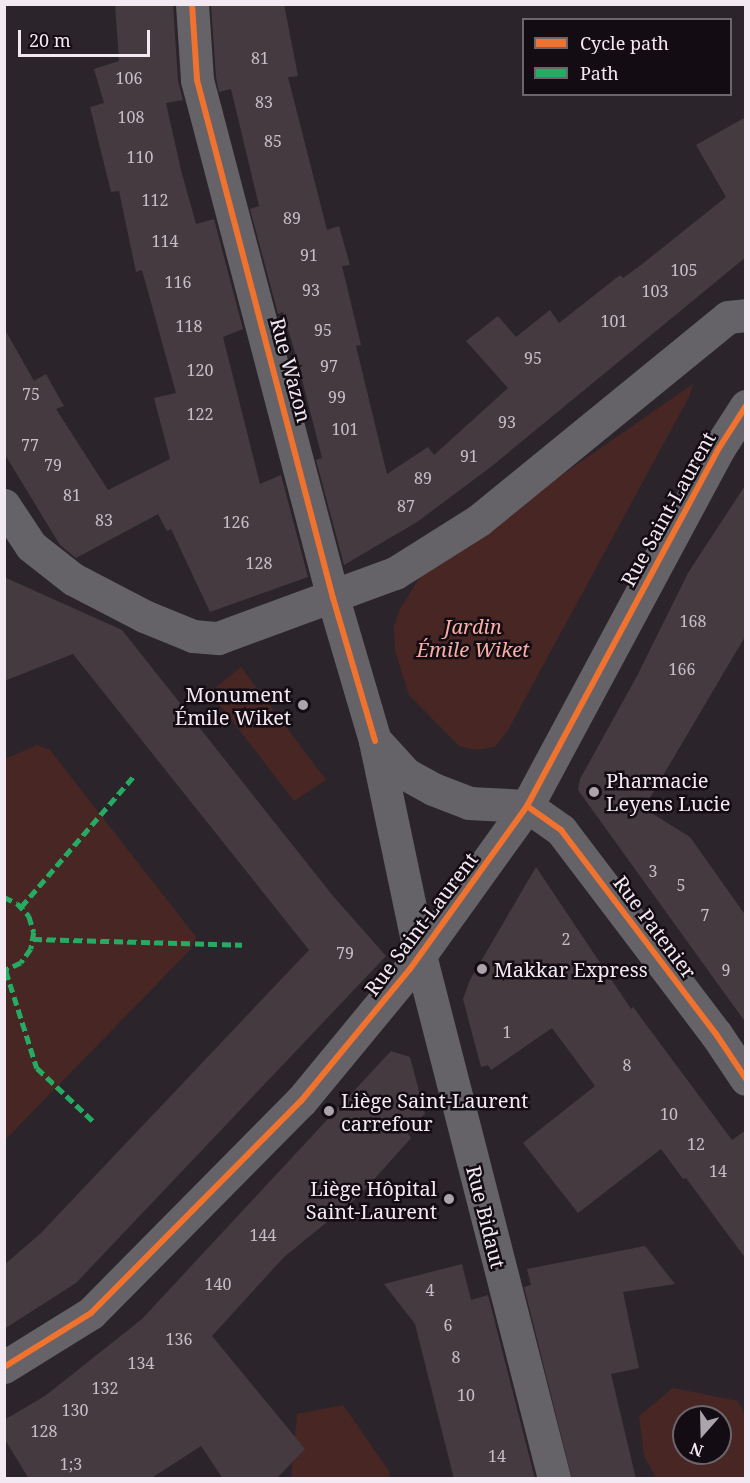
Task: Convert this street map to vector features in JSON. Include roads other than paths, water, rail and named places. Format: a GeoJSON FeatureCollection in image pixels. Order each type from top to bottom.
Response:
{"type":"FeatureCollection","features":[{"type":"Feature","properties":{"kind":"street","name":"Rue Wazon"},"geometry":{"type":"LineString","coordinates":[[192,4],[197,80],[333,598],[375,741],[420,955]]}},
{"type":"Feature","properties":{"kind":"street"},"geometry":{"type":"LineString","coordinates":[[4,505],[31,546],[73,579],[144,616],[193,636],[218,638],[333,598],[395,573],[479,520],[728,317],[746,315]]}},
{"type":"Feature","properties":{"kind":"street","name":"Rue Saint-Laurent"},"geometry":{"type":"LineString","coordinates":[[4,1367],[91,1313],[301,1101],[370,1021],[527,806],[718,448],[746,406]]}},
{"type":"Feature","properties":{"kind":"street","name":"Rue Wazon"},"geometry":{"type":"LineString","coordinates":[[375,741],[406,774],[434,789],[469,803],[527,806]]}},
{"type":"Feature","properties":{"kind":"street","name":"Rue Patenier"},"geometry":{"type":"LineString","coordinates":[[527,806],[561,830],[731,1037],[746,1079]]}},
{"type":"Feature","properties":{"kind":"street","name":"Rue Bidaut"},"geometry":{"type":"LineString","coordinates":[[420,955],[554,1479]]}},
{"type":"Feature","properties":{"kind":"place","name":"Monument Émile Wiket"},"geometry":{"type":"Point","coordinates":[303,705]}},
{"type":"Feature","properties":{"kind":"place","name":"Pharmacie Leyens Lucie"},"geometry":{"type":"Point","coordinates":[594,792]}},
{"type":"Feature","properties":{"kind":"place","name":"Makkar Express"},"geometry":{"type":"Point","coordinates":[482,969]}},
{"type":"Feature","properties":{"kind":"place","name":"Liège Saint-Laurent carrefour"},"geometry":{"type":"Point","coordinates":[329,1111]}},
{"type":"Feature","properties":{"kind":"place","name":"Liège Hôpital Saint-Laurent"},"geometry":{"type":"Point","coordinates":[449,1199]}},
{"type":"Feature","properties":{"kind":"park label","name":"Jardin Émile Wiket"},"geometry":{"type":"Point","coordinates":[473,638]}}]}
